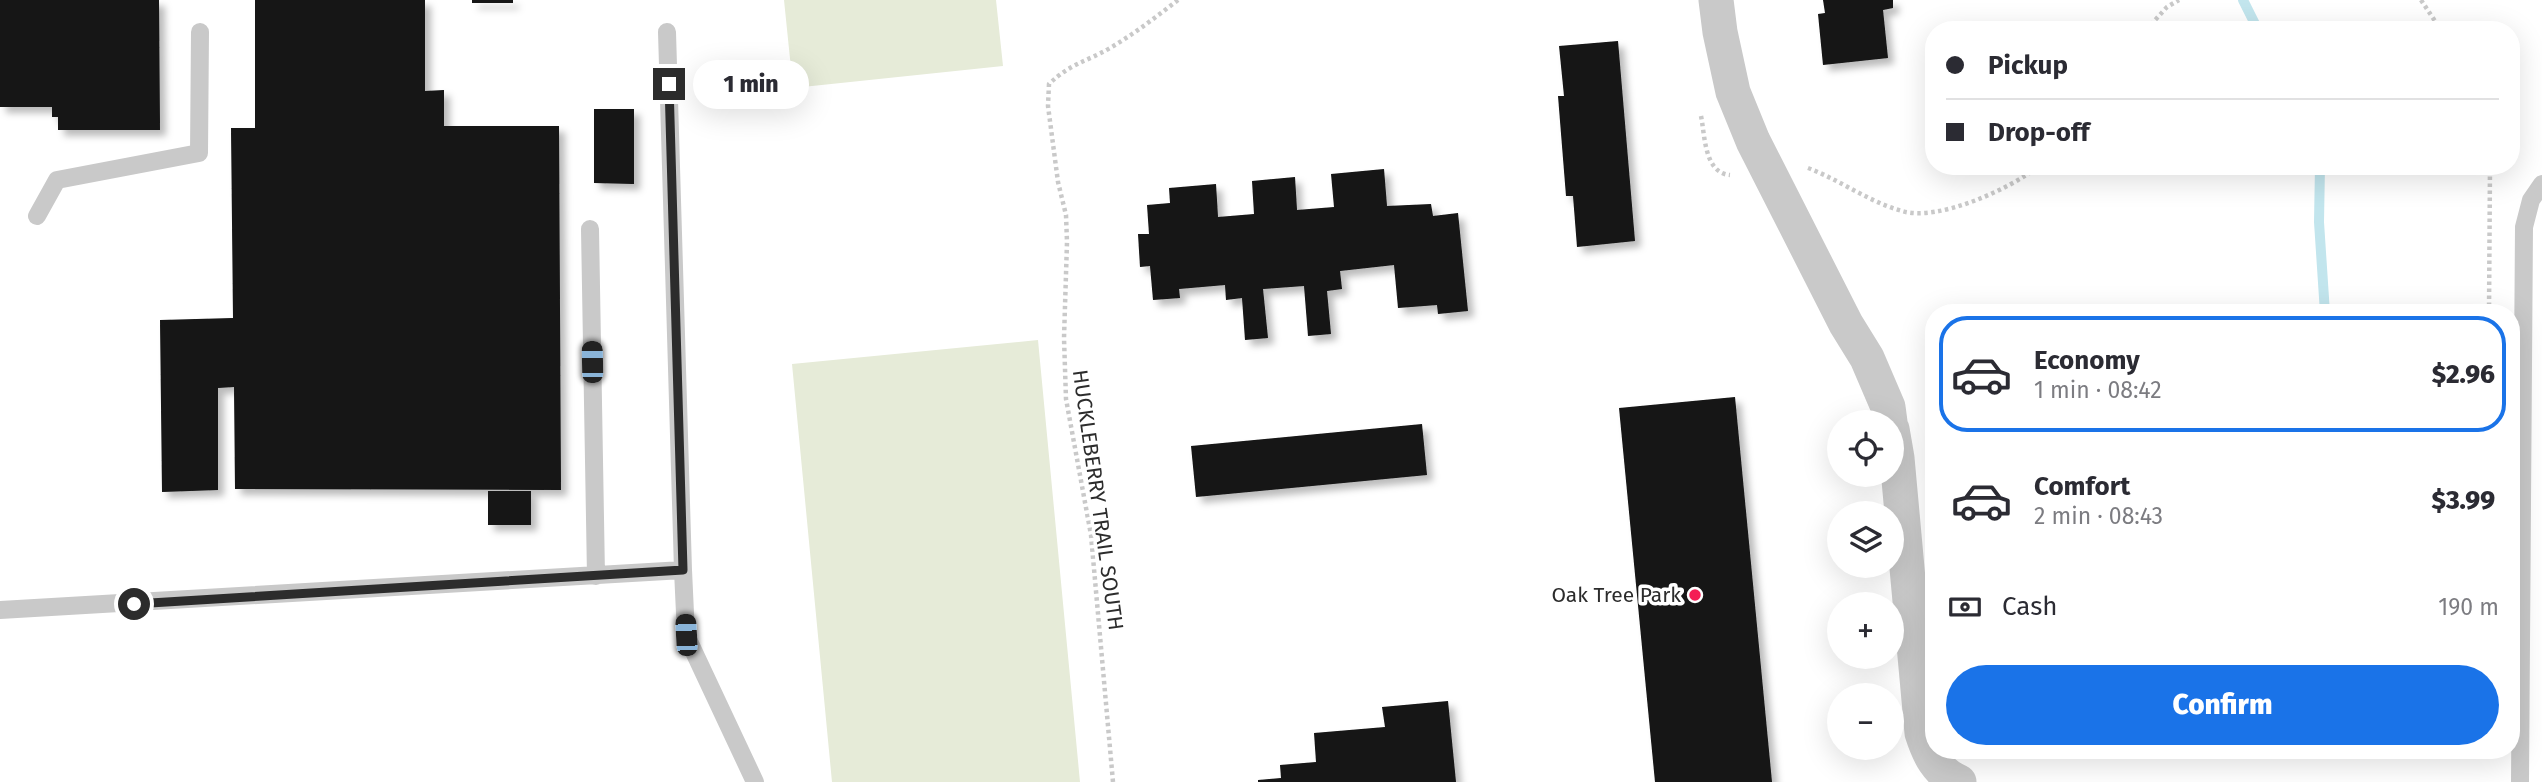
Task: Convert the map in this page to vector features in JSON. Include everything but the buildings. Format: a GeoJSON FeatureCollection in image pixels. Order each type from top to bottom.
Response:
{"type":"FeatureCollection","features":[{"type":"Feature","properties":{"kind":"street"},"geometry":{"type":"LineString","coordinates":[[1716,0],[1733,92],[1753,141],[1846,324],[1867,358],[1889,410]]}},
{"type":"Feature","properties":{"kind":"street"},"geometry":{"type":"LineString","coordinates":[[1900,487],[1925,742]]}},
{"type":"Feature","properties":{"kind":"street"},"geometry":{"type":"LineString","coordinates":[[1932,759],[1947,777],[1959,782]]}},
{"type":"Feature","properties":{"kind":"lane"},"geometry":{"type":"LineString","coordinates":[[37,216],[57,180],[199,153],[200,32]]}},
{"type":"Feature","properties":{"kind":"lane"},"geometry":{"type":"LineString","coordinates":[[667,32],[686,635],[755,782]]}},
{"type":"Feature","properties":{"kind":"lane"},"geometry":{"type":"LineString","coordinates":[[2520,782],[2533,381],[2524,227],[2531,200],[2542,184]]}},
{"type":"Feature","properties":{"kind":"lane"},"geometry":{"type":"LineString","coordinates":[[590,229],[596,576]]}},
{"type":"Feature","properties":{"kind":"lane"},"geometry":{"type":"LineString","coordinates":[[0,610],[683,570]]}},
{"type":"Feature","properties":{"kind":"path","name":"HUCKLEBERRY TRAIL SOUTH"},"geometry":{"type":"LineString","coordinates":[[1113,782],[1091,535],[1066,399],[1066,215],[1058,182],[1050,119],[1049,85],[1071,66],[1118,44],[1178,0]]}},
{"type":"Feature","properties":{"kind":"path"},"geometry":{"type":"LineString","coordinates":[[2154,21],[2167,7],[2179,0]]}},
{"type":"Feature","properties":{"kind":"path"},"geometry":{"type":"LineString","coordinates":[[2421,0],[2435,21]]}},
{"type":"Feature","properties":{"kind":"path"},"geometry":{"type":"LineString","coordinates":[[1699,104],[1710,163],[1724,174],[1743,175],[1789,165],[1809,168],[1903,212],[1934,212],[1989,195],[2023,175]]}},
{"type":"Feature","properties":{"kind":"path"},"geometry":{"type":"LineString","coordinates":[[2489,304],[2490,175]]}},
{"type":"Feature","properties":{"kind":"green space"},"geometry":{"type":"Polygon","coordinates":[[[784,0],[996,0],[1003,66],[793,88],[784,0]]]}},
{"type":"Feature","properties":{"kind":"green space"},"geometry":{"type":"Polygon","coordinates":[[[1038,340],[1080,782],[832,782],[792,364],[1038,340]]]}},
{"type":"Feature","properties":{"kind":"waterway"},"geometry":{"type":"LineString","coordinates":[[2243,0],[2254,21]]}},
{"type":"Feature","properties":{"kind":"waterway"},"geometry":{"type":"LineString","coordinates":[[2320,175],[2319,222],[2324,304]]}},
{"type":"Feature","properties":{"kind":"place","name":"Oak Tree Park"},"geometry":{"type":"Point","coordinates":[1695,595]}},
{"type":"Feature","properties":{"kind":"route"},"geometry":{"type":"LineString","coordinates":[[134,604],[683,570],[669,84]]}}]}
